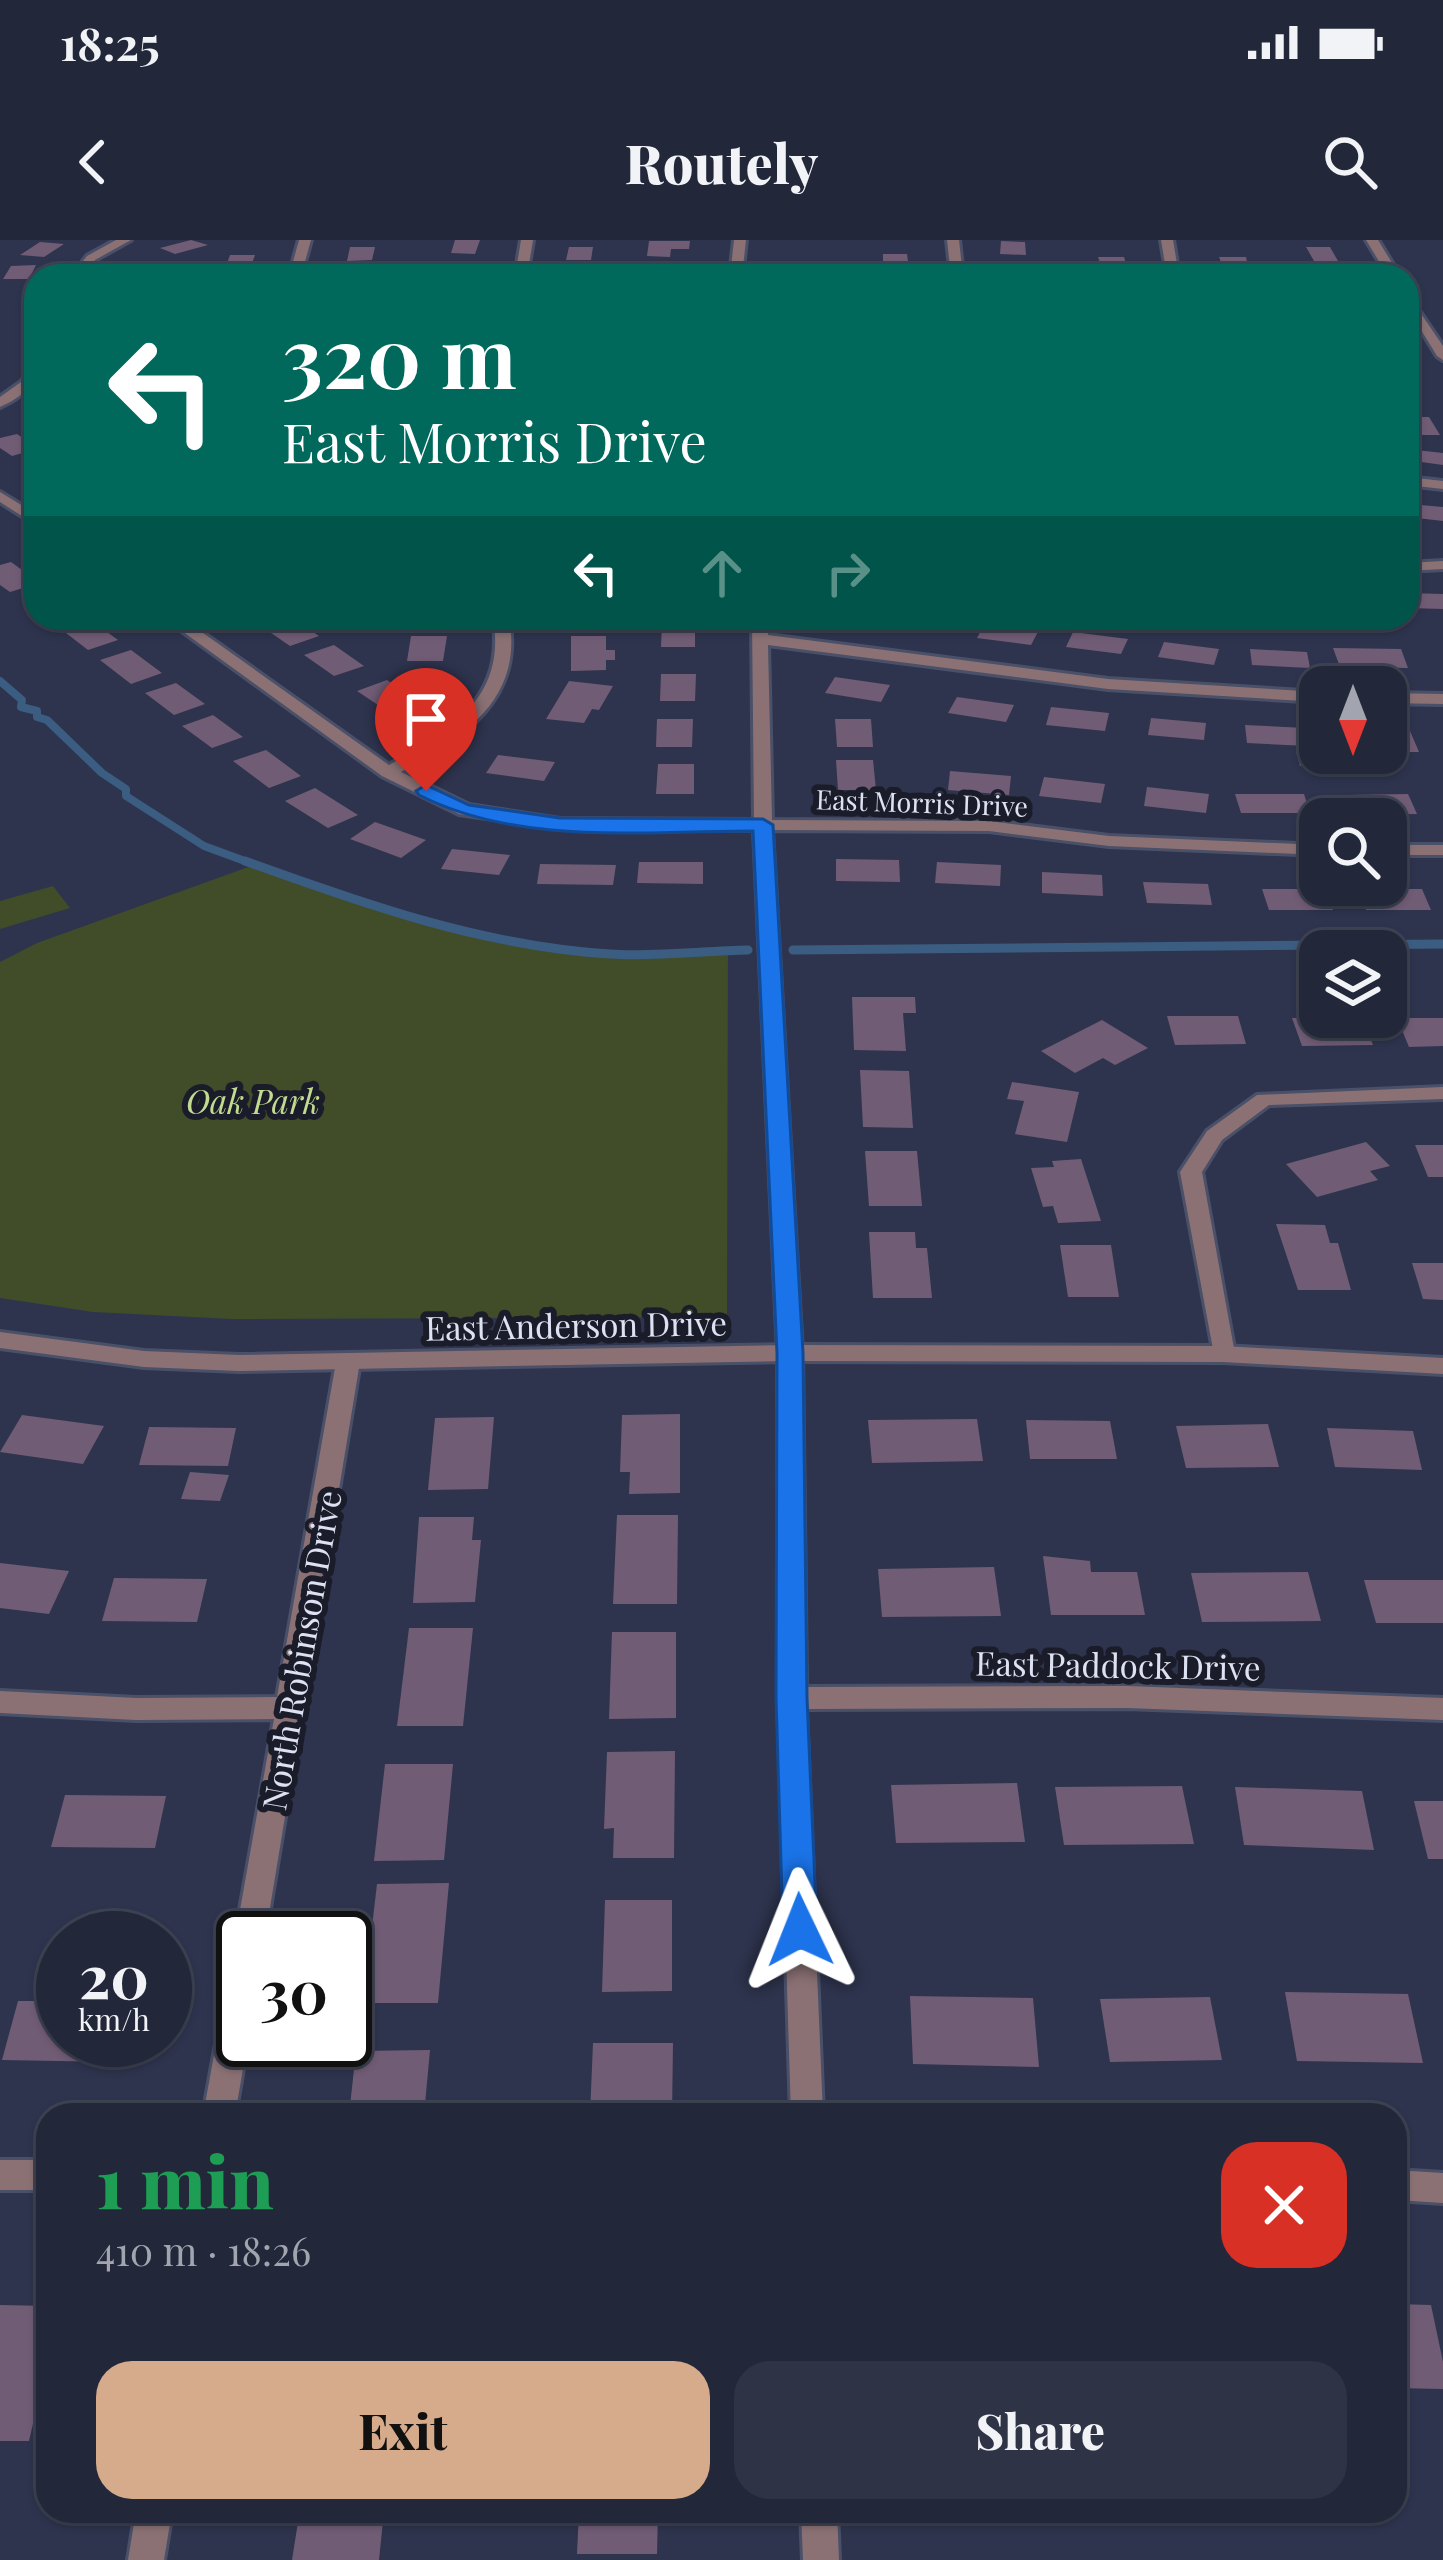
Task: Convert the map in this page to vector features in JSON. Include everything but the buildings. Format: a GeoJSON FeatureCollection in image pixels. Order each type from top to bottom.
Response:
{"type":"FeatureCollection","features":[{"type":"Feature","properties":{"kind":"street"},"geometry":{"type":"LineString","coordinates":[[86,264],[124,240]]}},
{"type":"Feature","properties":{"kind":"street"},"geometry":{"type":"LineString","coordinates":[[1419,317],[1443,356]]}},
{"type":"Feature","properties":{"kind":"street","name":"East Morris Drive"},"geometry":{"type":"LineString","coordinates":[[189,630],[388,772],[464,810],[541,821],[989,826],[1109,841],[1299,849]]}},
{"type":"Feature","properties":{"kind":"street"},"geometry":{"type":"LineString","coordinates":[[388,772],[452,733],[484,702],[504,667],[505,630]]}},
{"type":"Feature","properties":{"kind":"street"},"geometry":{"type":"LineString","coordinates":[[760,630],[763,825],[790,1353],[792,1698],[807,2103]]}},
{"type":"Feature","properties":{"kind":"street"},"geometry":{"type":"LineString","coordinates":[[772,630],[1108,684],[1299,696]]}},
{"type":"Feature","properties":{"kind":"street"},"geometry":{"type":"LineString","coordinates":[[1407,698],[1443,699]]}},
{"type":"Feature","properties":{"kind":"street"},"geometry":{"type":"LineString","coordinates":[[1407,850],[1443,850]]}},
{"type":"Feature","properties":{"kind":"street"},"geometry":{"type":"LineString","coordinates":[[1222,1354],[1191,1172],[1214,1136],[1264,1099],[1443,1093]]}},
{"type":"Feature","properties":{"kind":"street","name":"East Anderson Drive"},"geometry":{"type":"LineString","coordinates":[[0,1340],[165,1360],[1222,1354],[1443,1366]]}},
{"type":"Feature","properties":{"kind":"street","name":"North Robinson Drive"},"geometry":{"type":"LineString","coordinates":[[255,1911],[348,1362]]}},
{"type":"Feature","properties":{"kind":"street","name":"East Paddock Drive"},"geometry":{"type":"LineString","coordinates":[[792,1698],[1126,1697],[1443,1708]]}},
{"type":"Feature","properties":{"kind":"street"},"geometry":{"type":"LineString","coordinates":[[0,1702],[136,1709],[291,1708]]}},
{"type":"Feature","properties":{"kind":"street"},"geometry":{"type":"LineString","coordinates":[[221,2103],[227,2067]]}},
{"type":"Feature","properties":{"kind":"street"},"geometry":{"type":"LineString","coordinates":[[0,2174],[36,2175]]}},
{"type":"Feature","properties":{"kind":"street"},"geometry":{"type":"LineString","coordinates":[[1407,2186],[1443,2188]]}},
{"type":"Feature","properties":{"kind":"street"},"geometry":{"type":"LineString","coordinates":[[146,2560],[152,2523]]}},
{"type":"Feature","properties":{"kind":"street"},"geometry":{"type":"LineString","coordinates":[[819,2523],[821,2560]]}},
{"type":"Feature","properties":{"kind":"green space","name":"Oak Park"},"geometry":{"type":"Polygon","coordinates":[[[257,864],[341,899],[473,935],[622,954],[728,951],[727,1317],[231,1319],[93,1312],[0,1298],[0,962],[37,943],[257,864]]]}},
{"type":"Feature","properties":{"kind":"green space"},"geometry":{"type":"Polygon","coordinates":[[[53,886],[70,908],[0,929],[0,901],[53,886]]]}},
{"type":"Feature","properties":{"kind":"waterway"},"geometry":{"type":"LineString","coordinates":[[0,681],[22,700],[21,707],[37,711],[37,717],[47,720],[102,773],[126,789],[126,796],[204,846],[253,864]]}},
{"type":"Feature","properties":{"kind":"waterway"},"geometry":{"type":"LineString","coordinates":[[245,861],[379,907],[516,942],[627,955],[748,950]]}},
{"type":"Feature","properties":{"kind":"waterway"},"geometry":{"type":"LineString","coordinates":[[793,950],[1443,944]]}},
{"type":"Feature","properties":{"kind":"route"},"geometry":{"type":"LineString","coordinates":[[426,791],[464,810],[560,824],[763,825],[790,1353],[792,1698],[800,1930]]}}]}
